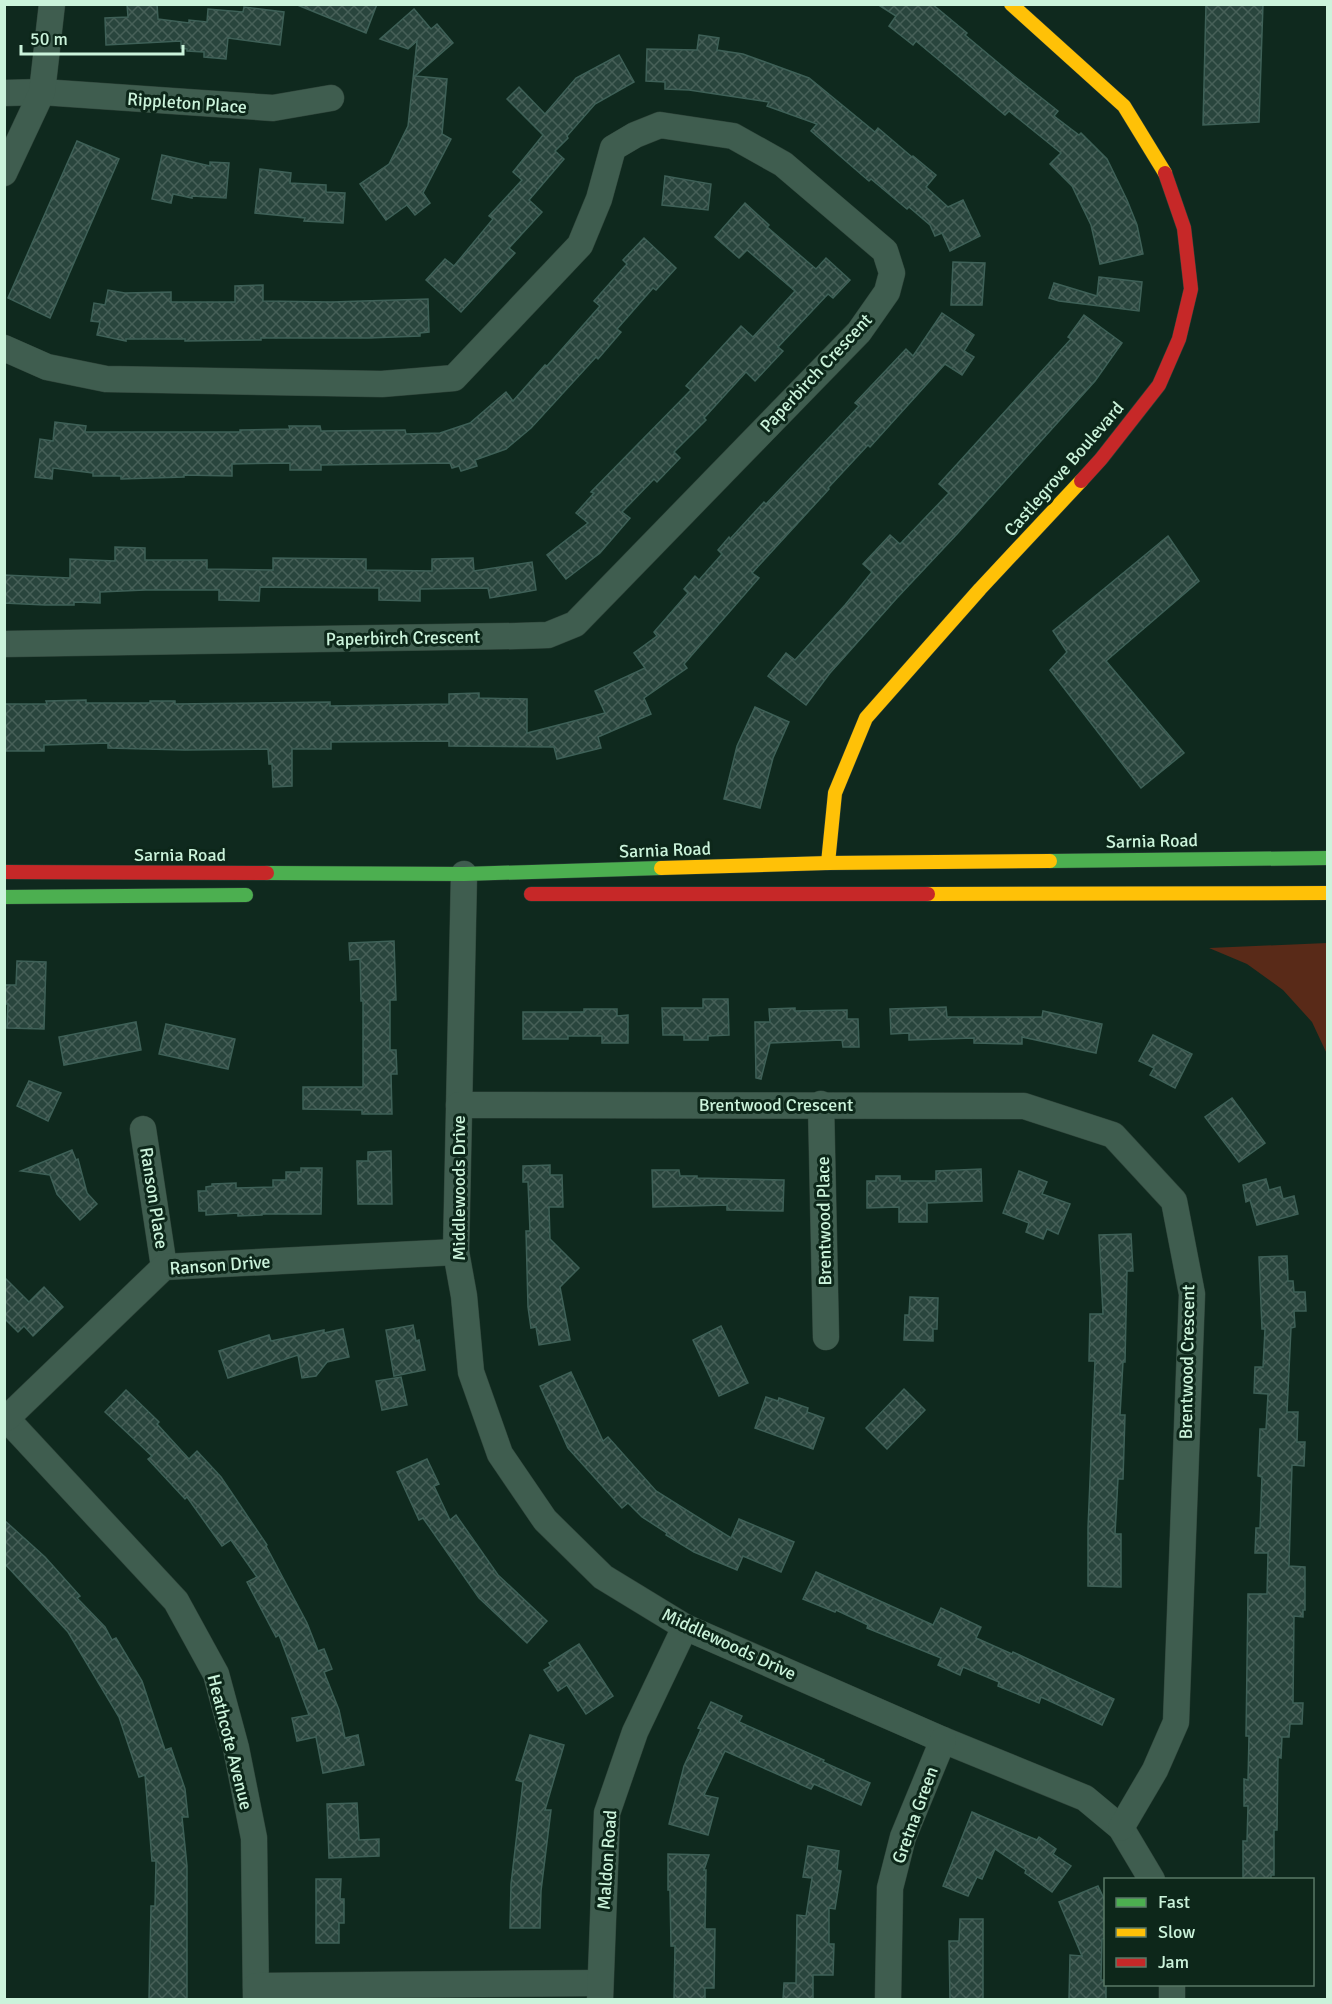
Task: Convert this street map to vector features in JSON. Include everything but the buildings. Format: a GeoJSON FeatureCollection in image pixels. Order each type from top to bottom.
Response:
{"type":"FeatureCollection","features":[{"type":"Feature","properties":{"kind":"main road","name":"Castlegrove Boulevard"},"geometry":{"type":"LineString","coordinates":[[828,863],[835,793],[866,718],[980,589],[1101,459],[1159,385],[1179,339],[1191,289],[1184,228],[1168,178],[1124,106],[1011,4]]}},
{"type":"Feature","properties":{"kind":"main road","name":"Sarnia Road"},"geometry":{"type":"LineString","coordinates":[[4,872],[464,889],[828,863],[1328,858]]}},
{"type":"Feature","properties":{"kind":"main road"},"geometry":{"type":"LineString","coordinates":[[523,894],[1328,893]]}},
{"type":"Feature","properties":{"kind":"main road"},"geometry":{"type":"LineString","coordinates":[[4,897],[262,895]]}},
{"type":"Feature","properties":{"kind":"street"},"geometry":{"type":"LineString","coordinates":[[4,173],[42,92],[52,4]]}},
{"type":"Feature","properties":{"kind":"street","name":"Rippleton Place"},"geometry":{"type":"LineString","coordinates":[[4,93],[42,92],[273,108],[331,98]]}},
{"type":"Feature","properties":{"kind":"street","name":"Paperbirch Crescent"},"geometry":{"type":"LineString","coordinates":[[4,348],[47,367],[106,379],[382,384],[453,378],[580,245],[599,199],[614,148],[635,135],[660,125],[733,136],[783,164],[885,251],[892,273],[887,292],[859,332],[575,624],[548,635],[4,644]]}},
{"type":"Feature","properties":{"kind":"street","name":"Middlewoods Drive"},"geometry":{"type":"LineString","coordinates":[[464,889],[456,1252],[464,1296],[471,1372],[500,1454],[545,1520],[603,1577],[685,1627],[944,1740],[1085,1798],[1121,1828],[1151,1878]]}},
{"type":"Feature","properties":{"kind":"street","name":"Brentwood Place"},"geometry":{"type":"LineString","coordinates":[[821,1104],[826,1337]]}},
{"type":"Feature","properties":{"kind":"street","name":"Brentwood Crescent"},"geometry":{"type":"LineString","coordinates":[[459,1105],[1024,1106],[1113,1135],[1174,1201],[1192,1294],[1176,1722],[1155,1770],[1121,1828]]}},
{"type":"Feature","properties":{"kind":"street","name":"Ranson Place"},"geometry":{"type":"LineString","coordinates":[[143,1128],[164,1267]]}},
{"type":"Feature","properties":{"kind":"street","name":"Ranson Drive"},"geometry":{"type":"LineString","coordinates":[[6,1417],[164,1267],[456,1252]]}},
{"type":"Feature","properties":{"kind":"street","name":"Heathcote Avenue"},"geometry":{"type":"LineString","coordinates":[[6,1417],[176,1601],[216,1674],[236,1748],[254,1838],[256,1993]]}},
{"type":"Feature","properties":{"kind":"street","name":"Maldon Road"},"geometry":{"type":"LineString","coordinates":[[600,1991],[608,1813],[635,1732],[685,1627]]}},
{"type":"Feature","properties":{"kind":"street","name":"Gretna Green"},"geometry":{"type":"LineString","coordinates":[[888,2000],[890,1888],[903,1837],[944,1740]]}},
{"type":"Feature","properties":{"kind":"street"},"geometry":{"type":"LineString","coordinates":[[256,1993],[600,1991]]}},
{"type":"Feature","properties":{"kind":"shaded area"},"geometry":{"type":"Polygon","coordinates":[[[1327,943],[1327,1054],[1312,1022],[1283,990],[1247,964],[1209,948],[1327,943]]]}},
{"type":"Feature","properties":{"kind":"traffic: fast"},"geometry":{"type":"LineString","coordinates":[[1050,861],[1328,858]]}},
{"type":"Feature","properties":{"kind":"traffic: fast"},"geometry":{"type":"LineString","coordinates":[[267,873],[464,874],[661,868]]}},
{"type":"Feature","properties":{"kind":"traffic: fast"},"geometry":{"type":"LineString","coordinates":[[4,897],[246,895]]}},
{"type":"Feature","properties":{"kind":"traffic: slow"},"geometry":{"type":"LineString","coordinates":[[1011,4],[1124,106],[1165,173]]}},
{"type":"Feature","properties":{"kind":"traffic: slow"},"geometry":{"type":"LineString","coordinates":[[828,863],[835,793],[866,718],[980,589],[1081,481]]}},
{"type":"Feature","properties":{"kind":"traffic: slow"},"geometry":{"type":"LineString","coordinates":[[661,868],[828,863],[1050,861]]}},
{"type":"Feature","properties":{"kind":"traffic: slow"},"geometry":{"type":"LineString","coordinates":[[928,894],[1328,893]]}},
{"type":"Feature","properties":{"kind":"traffic: jam"},"geometry":{"type":"LineString","coordinates":[[1081,481],[1159,385],[1179,339],[1191,289],[1184,228],[1165,173]]}},
{"type":"Feature","properties":{"kind":"traffic: jam"},"geometry":{"type":"LineString","coordinates":[[4,872],[267,873]]}},
{"type":"Feature","properties":{"kind":"traffic: jam"},"geometry":{"type":"LineString","coordinates":[[531,894],[928,894]]}}]}
